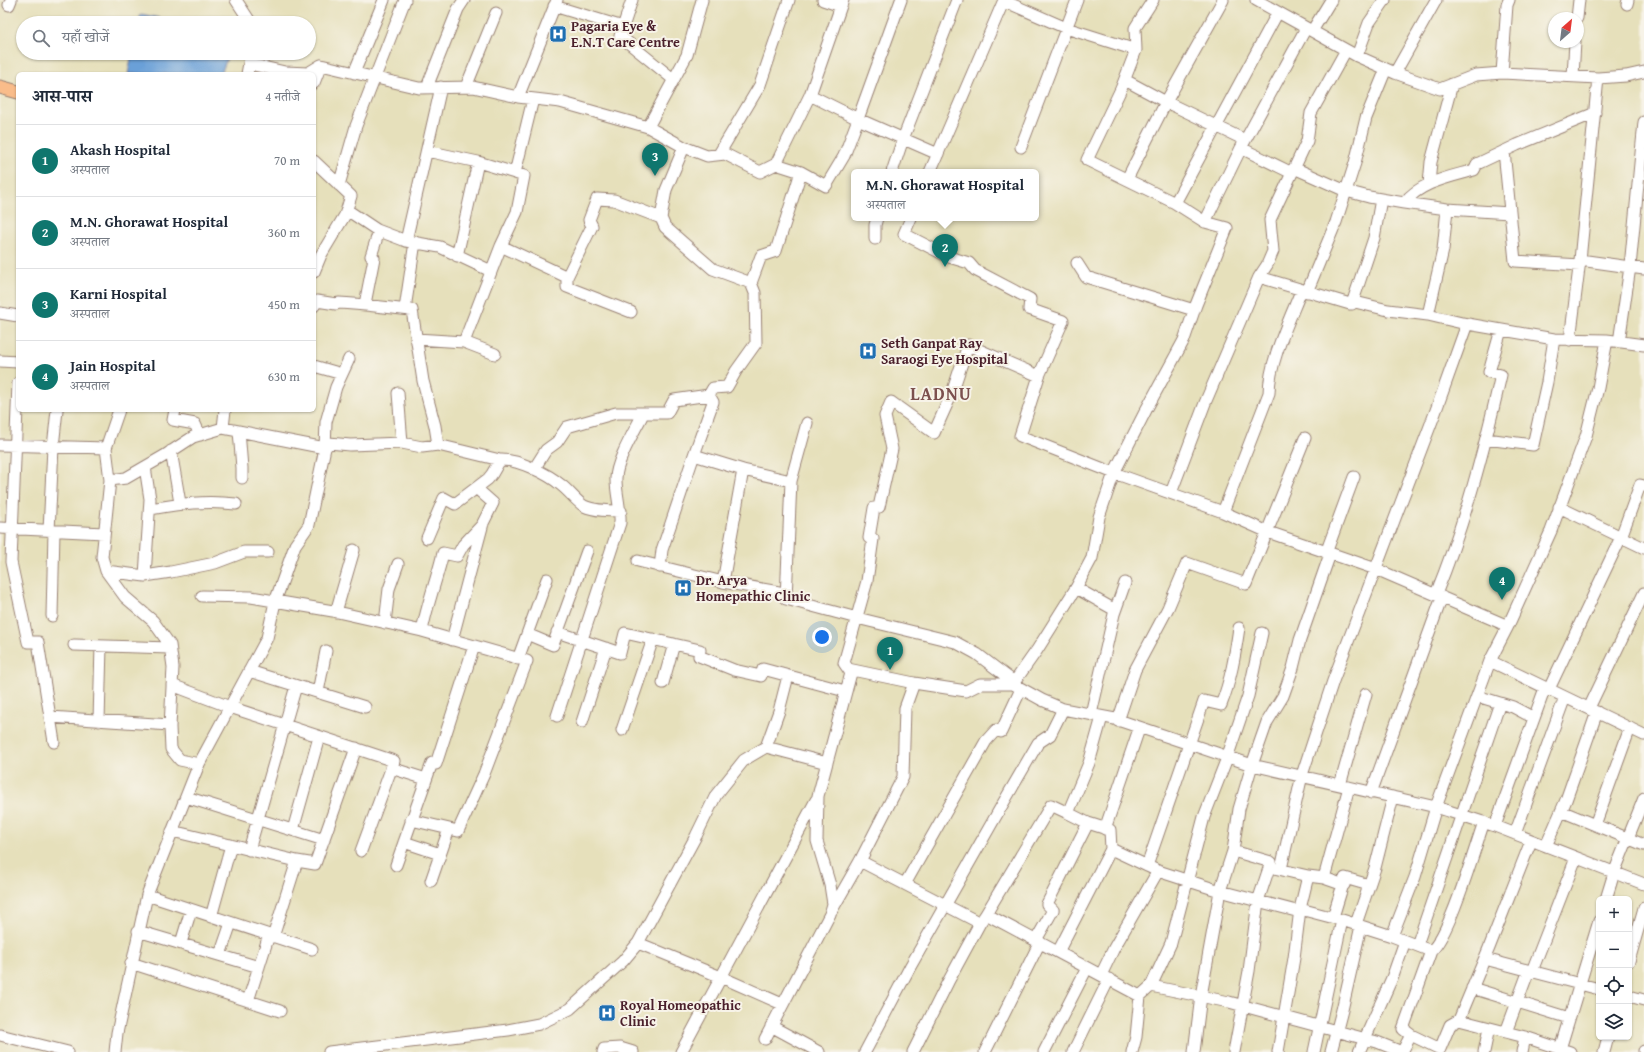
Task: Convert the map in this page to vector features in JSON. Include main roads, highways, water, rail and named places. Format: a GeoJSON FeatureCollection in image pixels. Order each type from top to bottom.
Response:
{"type":"FeatureCollection","features":[{"type":"Feature","properties":{"kind":"main road"},"geometry":{"type":"LineString","coordinates":[[0,87],[16,91]]}},
{"type":"Feature","properties":{"kind":"water"},"geometry":{"type":"Polygon","coordinates":[[[141,14],[151,16],[140,16],[141,14]]]}},
{"type":"Feature","properties":{"kind":"water"},"geometry":{"type":"Polygon","coordinates":[[[131,60],[226,60],[222,72],[128,72],[131,60]]]}},
{"type":"Feature","properties":{"kind":"place","name":"Pagaria Eye & E.N.T Care Centre"},"geometry":{"type":"Point","coordinates":[558,34]}},
{"type":"Feature","properties":{"kind":"place","name":"Karni Hospital"},"geometry":{"type":"Point","coordinates":[655,176]}},
{"type":"Feature","properties":{"kind":"place","name":"M.N. Ghorawat Hospital"},"geometry":{"type":"Point","coordinates":[945,267]}},
{"type":"Feature","properties":{"kind":"place","name":"Seth Ganpat Ray Saraogi Eye Hospital"},"geometry":{"type":"Point","coordinates":[868,351]}},
{"type":"Feature","properties":{"kind":"place","name":"Dr. Arya Homepathic Clinic"},"geometry":{"type":"Point","coordinates":[683,588]}},
{"type":"Feature","properties":{"kind":"place","name":"Jain Hospital"},"geometry":{"type":"Point","coordinates":[1502,600]}},
{"type":"Feature","properties":{"kind":"place","name":"Akash Hospital"},"geometry":{"type":"Point","coordinates":[890,670]}},
{"type":"Feature","properties":{"kind":"place","name":"Royal Homeopathic Clinic"},"geometry":{"type":"Point","coordinates":[607,1013]}},
{"type":"Feature","properties":{"kind":"district","name":"LADNU"},"geometry":{"type":"Point","coordinates":[941,394]}}]}
